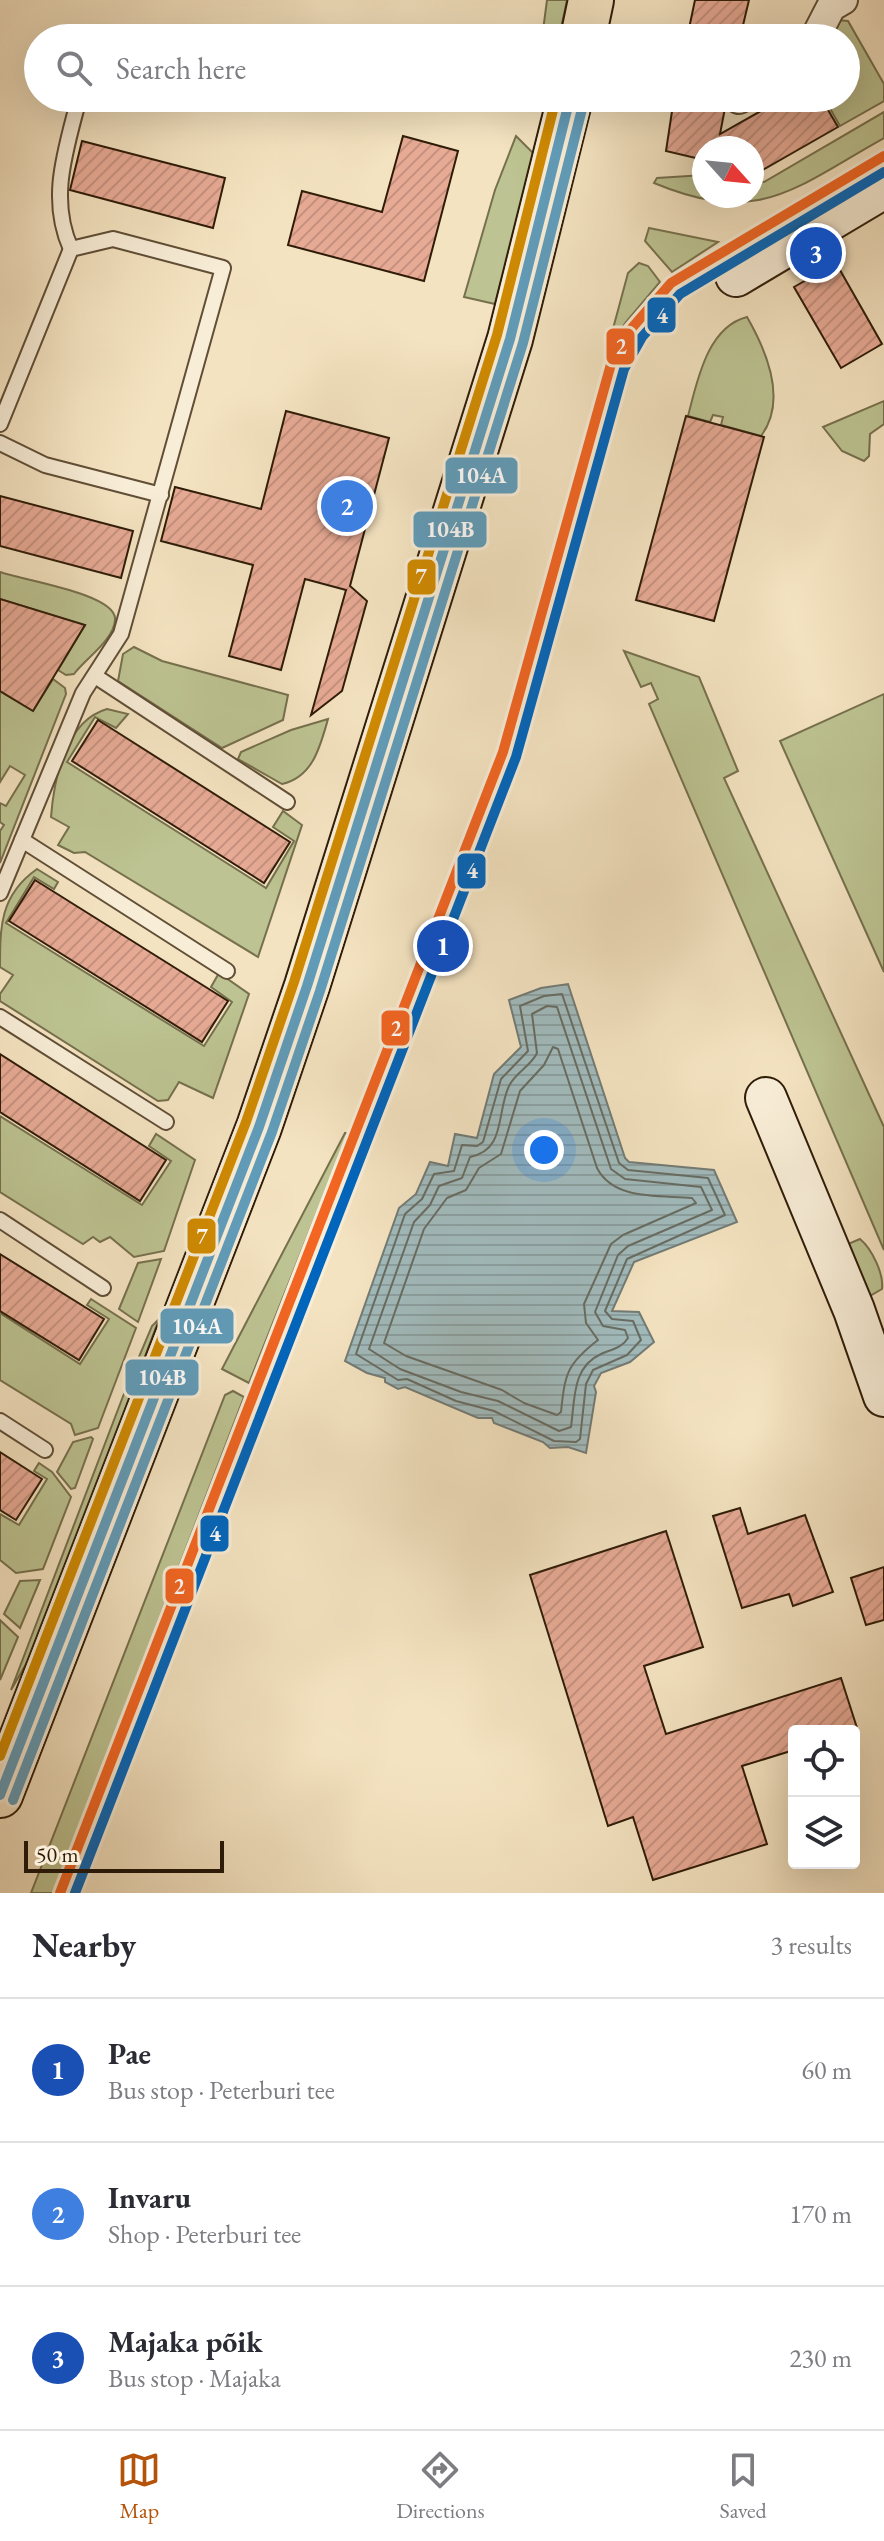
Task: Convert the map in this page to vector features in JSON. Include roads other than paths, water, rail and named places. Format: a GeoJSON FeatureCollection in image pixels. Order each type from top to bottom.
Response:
{"type":"FeatureCollection","features":[{"type":"Feature","properties":{"kind":"highway"},"geometry":{"type":"LineString","coordinates":[[586,24],[591,0]]}},
{"type":"Feature","properties":{"kind":"highway"},"geometry":{"type":"LineString","coordinates":[[0,1795],[259,1127],[307,986],[510,339],[567,112]]}},
{"type":"Feature","properties":{"kind":"main road"},"geometry":{"type":"LineString","coordinates":[[736,276],[884,188]]}},
{"type":"Feature","properties":{"kind":"main road"},"geometry":{"type":"LineString","coordinates":[[766,1098],[854,1310],[884,1396]]}},
{"type":"Feature","properties":{"kind":"street"},"geometry":{"type":"LineString","coordinates":[[823,24],[836,2]]}},
{"type":"Feature","properties":{"kind":"lane"},"geometry":{"type":"LineString","coordinates":[[0,424],[71,249],[59,224],[58,183],[76,112]]}},
{"type":"Feature","properties":{"kind":"lane"},"geometry":{"type":"LineString","coordinates":[[0,893],[83,693],[121,634],[223,268],[113,239],[71,249]]}},
{"type":"Feature","properties":{"kind":"lane"},"geometry":{"type":"LineString","coordinates":[[0,443],[45,465],[161,495]]}},
{"type":"Feature","properties":{"kind":"lane"},"geometry":{"type":"LineString","coordinates":[[95,676],[287,802]]}},
{"type":"Feature","properties":{"kind":"lane"},"geometry":{"type":"LineString","coordinates":[[22,840],[227,971]]}},
{"type":"Feature","properties":{"kind":"lane"},"geometry":{"type":"LineString","coordinates":[[0,1017],[166,1122]]}},
{"type":"Feature","properties":{"kind":"lane"},"geometry":{"type":"LineString","coordinates":[[0,1220],[103,1288]]}},
{"type":"Feature","properties":{"kind":"lane"},"geometry":{"type":"LineString","coordinates":[[0,1421],[45,1450]]}},
{"type":"Feature","properties":{"kind":"water"},"geometry":{"type":"Polygon","coordinates":[[[568,984],[625,1158],[629,1162],[714,1170],[737,1222],[634,1262],[612,1311],[639,1312],[654,1342],[630,1362],[601,1373],[594,1386],[596,1392],[586,1453],[568,1447],[550,1448],[543,1442],[494,1423],[492,1418],[478,1418],[405,1387],[398,1389],[385,1382],[385,1378],[367,1373],[345,1361],[399,1208],[416,1194],[430,1162],[448,1166],[455,1134],[477,1138],[494,1074],[521,1047],[509,1000],[541,988],[568,984]]]}},
{"type":"Feature","properties":{"kind":"place","name":"Majaka põik"},"geometry":{"type":"Point","coordinates":[816,253]}},
{"type":"Feature","properties":{"kind":"place","name":"Invaru"},"geometry":{"type":"Point","coordinates":[347,506]}},
{"type":"Feature","properties":{"kind":"place","name":"Pae"},"geometry":{"type":"Point","coordinates":[443,946]}}]}
